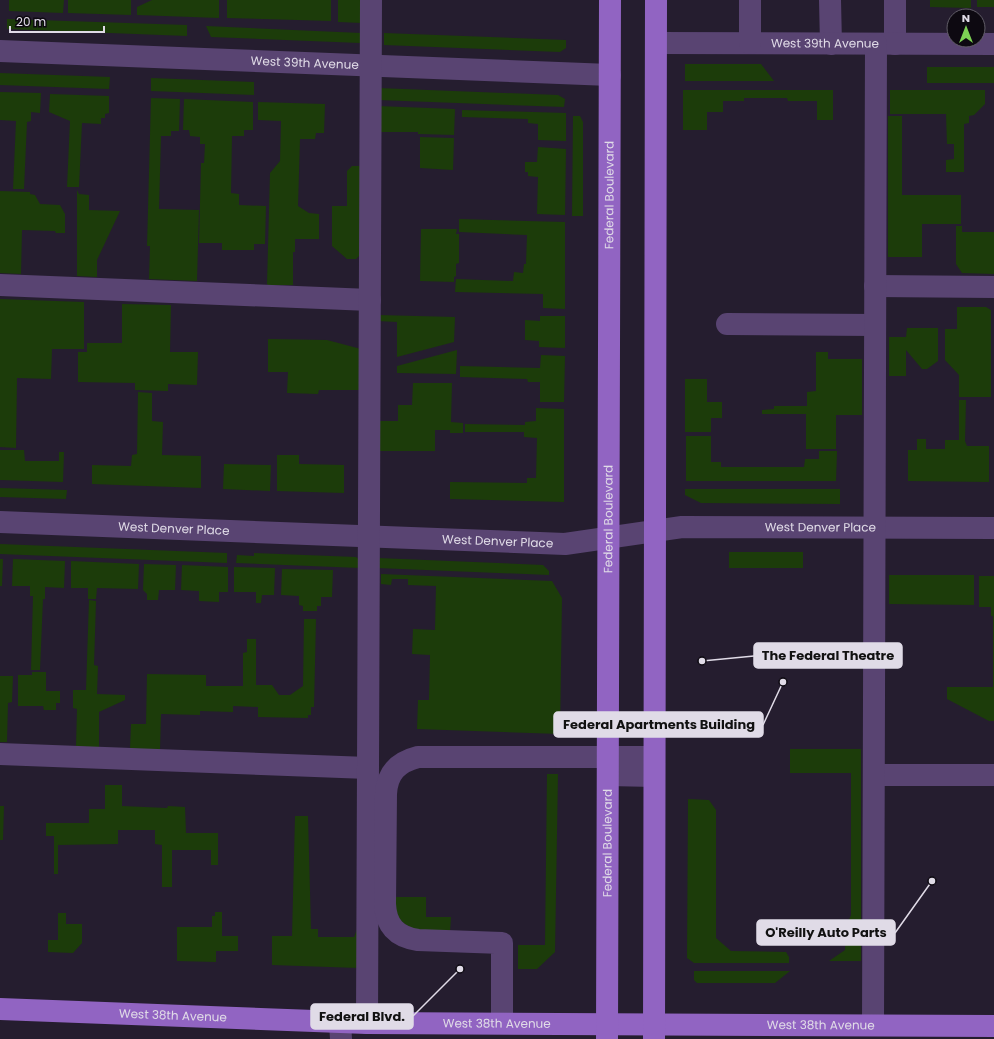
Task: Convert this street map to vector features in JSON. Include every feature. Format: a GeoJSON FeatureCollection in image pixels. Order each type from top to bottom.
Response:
{"type":"FeatureCollection","features":[{"type":"Feature","properties":{"kind":"main road","name":"Federal Boulevard"},"geometry":{"type":"LineString","coordinates":[[607,1032],[610,0]]}},
{"type":"Feature","properties":{"kind":"main road"},"geometry":{"type":"LineString","coordinates":[[654,1032],[656,0]]}},
{"type":"Feature","properties":{"kind":"main road","name":"West 38th Avenue"},"geometry":{"type":"LineString","coordinates":[[0,1008],[340,1030],[367,1023],[502,1023],[607,1032],[885,1030],[994,1026]]}},
{"type":"Feature","properties":{"kind":"street"},"geometry":{"type":"LineString","coordinates":[[367,1023],[371,0]]}},
{"type":"Feature","properties":{"kind":"street"},"geometry":{"type":"LineString","coordinates":[[750,0],[750,43]]}},
{"type":"Feature","properties":{"kind":"street"},"geometry":{"type":"LineString","coordinates":[[830,0],[831,44]]}},
{"type":"Feature","properties":{"kind":"street"},"geometry":{"type":"LineString","coordinates":[[885,1030],[874,775],[875,286],[885,44],[895,0]]}},
{"type":"Feature","properties":{"kind":"street","name":"West 39th Avenue"},"geometry":{"type":"LineString","coordinates":[[656,43],[994,44]]}},
{"type":"Feature","properties":{"kind":"street","name":"West 39th Avenue"},"geometry":{"type":"LineString","coordinates":[[0,51],[610,75]]}},
{"type":"Feature","properties":{"kind":"street"},"geometry":{"type":"LineString","coordinates":[[0,286],[370,300]]}},
{"type":"Feature","properties":{"kind":"street"},"geometry":{"type":"LineString","coordinates":[[875,286],[994,287]]}},
{"type":"Feature","properties":{"kind":"street"},"geometry":{"type":"LineString","coordinates":[[727,324],[875,325]]}},
{"type":"Feature","properties":{"kind":"street","name":"West Denver Place"},"geometry":{"type":"LineString","coordinates":[[0,522],[565,544],[682,527],[994,528]]}},
{"type":"Feature","properties":{"kind":"street"},"geometry":{"type":"LineString","coordinates":[[0,754],[368,768]]}},
{"type":"Feature","properties":{"kind":"street"},"geometry":{"type":"LineString","coordinates":[[502,1023],[502,943],[418,940],[405,937],[390,924],[385,911],[386,787],[388,780],[396,767],[409,760],[418,758],[502,758],[608,766],[654,767]]}},
{"type":"Feature","properties":{"kind":"street"},"geometry":{"type":"LineString","coordinates":[[874,775],[994,775]]}},
{"type":"Feature","properties":{"kind":"green space"},"geometry":{"type":"Polygon","coordinates":[[[9,0],[64,0],[63,13],[9,11],[9,0]]]}},
{"type":"Feature","properties":{"kind":"green space"},"geometry":{"type":"Polygon","coordinates":[[[68,0],[131,0],[131,15],[68,13],[68,0]]]}},
{"type":"Feature","properties":{"kind":"green space"},"geometry":{"type":"Polygon","coordinates":[[[152,0],[219,0],[219,18],[137,15],[137,7],[152,0]]]}},
{"type":"Feature","properties":{"kind":"green space"},"geometry":{"type":"Polygon","coordinates":[[[227,0],[331,0],[331,21],[227,18],[227,0]]]}},
{"type":"Feature","properties":{"kind":"green space"},"geometry":{"type":"Polygon","coordinates":[[[338,0],[362,0],[362,23],[338,22],[338,0]]]}},
{"type":"Feature","properties":{"kind":"green space"},"geometry":{"type":"Polygon","coordinates":[[[930,0],[971,0],[971,8],[930,7],[930,0]]]}},
{"type":"Feature","properties":{"kind":"green space"},"geometry":{"type":"Polygon","coordinates":[[[977,0],[994,0],[994,7],[977,7],[977,0]]]}},
{"type":"Feature","properties":{"kind":"green space"},"geometry":{"type":"Polygon","coordinates":[[[7,19],[187,25],[187,36],[7,29],[7,19]]]}},
{"type":"Feature","properties":{"kind":"green space"},"geometry":{"type":"Polygon","coordinates":[[[206,26],[361,33],[360,43],[211,37],[206,26]]]}},
{"type":"Feature","properties":{"kind":"green space"},"geometry":{"type":"Polygon","coordinates":[[[384,33],[566,40],[566,48],[560,52],[384,45],[384,33]]]}},
{"type":"Feature","properties":{"kind":"green space"},"geometry":{"type":"Polygon","coordinates":[[[685,64],[761,64],[774,81],[685,81],[685,64]]]}},
{"type":"Feature","properties":{"kind":"green space"},"geometry":{"type":"Polygon","coordinates":[[[927,67],[994,67],[994,83],[927,83],[927,67]]]}},
{"type":"Feature","properties":{"kind":"green space"},"geometry":{"type":"Polygon","coordinates":[[[0,73],[110,77],[109,89],[0,85],[0,73]]]}},
{"type":"Feature","properties":{"kind":"green space"},"geometry":{"type":"Polygon","coordinates":[[[151,78],[254,82],[254,95],[151,91],[151,78]]]}},
{"type":"Feature","properties":{"kind":"green space"},"geometry":{"type":"Polygon","coordinates":[[[378,88],[558,95],[565,99],[564,107],[378,100],[378,88]]]}},
{"type":"Feature","properties":{"kind":"green space"},"geometry":{"type":"Polygon","coordinates":[[[683,90],[833,90],[833,120],[817,120],[817,101],[788,101],[787,98],[744,98],[744,101],[723,101],[723,112],[707,112],[707,130],[683,130],[683,90]]]}},
{"type":"Feature","properties":{"kind":"green space"},"geometry":{"type":"Polygon","coordinates":[[[890,90],[985,90],[985,104],[974,115],[969,116],[969,123],[964,124],[964,172],[946,172],[946,160],[954,159],[954,144],[947,144],[946,114],[890,114],[890,90]]]}},
{"type":"Feature","properties":{"kind":"green space"},"geometry":{"type":"Polygon","coordinates":[[[0,92],[41,93],[40,113],[31,112],[31,121],[27,122],[24,189],[13,189],[16,121],[0,120],[0,92]]]}},
{"type":"Feature","properties":{"kind":"green space"},"geometry":{"type":"Polygon","coordinates":[[[50,94],[109,96],[109,113],[105,114],[105,118],[101,118],[101,124],[82,123],[79,187],[67,187],[70,121],[49,112],[50,94]]]}},
{"type":"Feature","properties":{"kind":"green space"},"geometry":{"type":"Polygon","coordinates":[[[151,98],[180,99],[179,131],[171,131],[171,136],[161,136],[159,209],[199,210],[197,281],[149,279],[150,246],[147,246],[151,98]]]}},
{"type":"Feature","properties":{"kind":"green space"},"geometry":{"type":"Polygon","coordinates":[[[184,99],[253,102],[253,130],[244,130],[244,136],[232,136],[231,193],[239,194],[239,205],[266,206],[265,244],[254,244],[254,250],[222,250],[222,243],[199,243],[201,163],[204,163],[205,144],[200,144],[200,137],[190,136],[189,130],[183,130],[184,99]]]}},
{"type":"Feature","properties":{"kind":"green space"},"geometry":{"type":"Polygon","coordinates":[[[258,102],[325,104],[324,133],[316,133],[315,139],[300,139],[298,206],[309,213],[319,214],[319,239],[295,239],[295,252],[293,252],[293,285],[267,284],[270,173],[280,161],[281,121],[258,120],[258,102]]]}},
{"type":"Feature","properties":{"kind":"green space"},"geometry":{"type":"Polygon","coordinates":[[[377,106],[455,109],[454,135],[418,134],[418,132],[376,132],[377,106]]]}},
{"type":"Feature","properties":{"kind":"green space"},"geometry":{"type":"Polygon","coordinates":[[[462,110],[566,113],[566,141],[538,140],[538,124],[528,123],[528,119],[462,117],[462,110]]]}},
{"type":"Feature","properties":{"kind":"green space"},"geometry":{"type":"Polygon","coordinates":[[[573,116],[580,116],[583,122],[583,216],[572,216],[573,116]]]}},
{"type":"Feature","properties":{"kind":"green space"},"geometry":{"type":"Polygon","coordinates":[[[888,116],[902,116],[902,195],[961,195],[961,224],[922,224],[922,257],[888,257],[888,116]]]}},
{"type":"Feature","properties":{"kind":"green space"},"geometry":{"type":"Polygon","coordinates":[[[420,137],[454,138],[453,170],[420,168],[420,137]]]}},
{"type":"Feature","properties":{"kind":"green space"},"geometry":{"type":"Polygon","coordinates":[[[538,147],[566,149],[565,215],[537,214],[538,177],[528,176],[528,172],[525,172],[525,162],[537,162],[538,147]]]}},
{"type":"Feature","properties":{"kind":"green space"},"geometry":{"type":"Polygon","coordinates":[[[352,166],[363,166],[359,256],[356,259],[347,259],[332,246],[332,206],[347,206],[347,171],[352,166]]]}},
{"type":"Feature","properties":{"kind":"green space"},"geometry":{"type":"Polygon","coordinates":[[[77,190],[79,194],[89,195],[89,210],[120,211],[97,260],[97,277],[77,276],[77,190]]]}},
{"type":"Feature","properties":{"kind":"green space"},"geometry":{"type":"Polygon","coordinates":[[[0,191],[30,192],[30,194],[35,195],[40,204],[60,205],[65,214],[65,233],[56,233],[55,231],[22,230],[21,274],[0,273],[0,191]]]}},
{"type":"Feature","properties":{"kind":"green space"},"geometry":{"type":"Polygon","coordinates":[[[459,219],[565,222],[565,309],[543,308],[543,294],[455,292],[456,279],[513,281],[514,272],[523,273],[524,264],[526,264],[527,235],[459,232],[459,219]]]}},
{"type":"Feature","properties":{"kind":"green space"},"geometry":{"type":"Polygon","coordinates":[[[956,226],[962,226],[962,232],[994,232],[994,274],[962,273],[956,264],[956,226]]]}},
{"type":"Feature","properties":{"kind":"green space"},"geometry":{"type":"Polygon","coordinates":[[[421,229],[457,229],[456,234],[459,234],[459,263],[456,264],[456,276],[454,277],[454,282],[420,281],[421,229]]]}},
{"type":"Feature","properties":{"kind":"green space"},"geometry":{"type":"Polygon","coordinates":[[[0,299],[84,302],[84,349],[52,349],[51,379],[17,378],[16,448],[0,447],[0,299]]]}},
{"type":"Feature","properties":{"kind":"green space"},"geometry":{"type":"Polygon","coordinates":[[[122,304],[171,305],[170,352],[198,352],[197,385],[168,384],[168,391],[135,390],[135,383],[78,382],[78,352],[87,352],[87,343],[122,343],[122,304]]]}},
{"type":"Feature","properties":{"kind":"green space"},"geometry":{"type":"Polygon","coordinates":[[[957,307],[986,307],[991,310],[991,397],[959,397],[959,375],[945,360],[945,329],[957,329],[957,307]]]}},
{"type":"Feature","properties":{"kind":"green space"},"geometry":{"type":"Polygon","coordinates":[[[378,315],[455,317],[454,342],[397,357],[397,322],[377,321],[378,315]]]}},
{"type":"Feature","properties":{"kind":"green space"},"geometry":{"type":"Polygon","coordinates":[[[540,316],[565,316],[565,348],[539,347],[539,341],[525,340],[525,320],[540,321],[540,316]]]}},
{"type":"Feature","properties":{"kind":"green space"},"geometry":{"type":"Polygon","coordinates":[[[907,328],[938,328],[938,361],[927,369],[922,369],[906,350],[906,376],[889,376],[889,337],[906,337],[907,328]]]}},
{"type":"Feature","properties":{"kind":"green space"},"geometry":{"type":"Polygon","coordinates":[[[268,339],[327,340],[361,349],[361,390],[319,390],[318,394],[287,393],[288,372],[268,372],[268,339]]]}},
{"type":"Feature","properties":{"kind":"green space"},"geometry":{"type":"Polygon","coordinates":[[[457,350],[456,374],[397,373],[397,366],[457,350]]]}},
{"type":"Feature","properties":{"kind":"green space"},"geometry":{"type":"Polygon","coordinates":[[[816,352],[828,352],[828,359],[862,359],[862,415],[836,415],[836,449],[806,449],[806,414],[762,414],[762,410],[774,409],[774,406],[807,406],[807,392],[816,391],[816,352]]]}},
{"type":"Feature","properties":{"kind":"green space"},"geometry":{"type":"Polygon","coordinates":[[[541,355],[565,356],[564,402],[540,402],[540,382],[528,382],[527,379],[460,377],[460,366],[540,368],[541,355]]]}},
{"type":"Feature","properties":{"kind":"green space"},"geometry":{"type":"Polygon","coordinates":[[[685,379],[707,379],[707,402],[722,402],[722,418],[711,418],[711,432],[685,432],[685,379]]]}},
{"type":"Feature","properties":{"kind":"green space"},"geometry":{"type":"Polygon","coordinates":[[[413,383],[452,383],[451,422],[463,423],[463,433],[450,433],[450,430],[435,430],[435,451],[378,451],[378,421],[398,421],[398,405],[412,405],[413,383]]]}},
{"type":"Feature","properties":{"kind":"green space"},"geometry":{"type":"Polygon","coordinates":[[[138,392],[152,393],[152,421],[163,422],[162,455],[201,456],[201,488],[92,484],[92,465],[131,466],[132,455],[137,454],[138,392]]]}},
{"type":"Feature","properties":{"kind":"green space"},"geometry":{"type":"Polygon","coordinates":[[[959,400],[966,400],[965,441],[967,446],[989,446],[989,482],[908,481],[908,450],[917,450],[917,439],[926,439],[926,449],[945,449],[945,440],[959,440],[959,400]]]}},
{"type":"Feature","properties":{"kind":"green space"},"geometry":{"type":"Polygon","coordinates":[[[536,408],[564,409],[564,502],[450,499],[450,482],[527,483],[527,478],[536,478],[537,438],[524,437],[524,432],[465,432],[465,424],[525,425],[525,422],[536,421],[536,408]]]}},
{"type":"Feature","properties":{"kind":"green space"},"geometry":{"type":"Polygon","coordinates":[[[686,436],[711,436],[711,462],[721,462],[721,467],[804,467],[805,459],[819,459],[819,451],[837,451],[836,481],[686,481],[686,436]]]}},
{"type":"Feature","properties":{"kind":"green space"},"geometry":{"type":"Polygon","coordinates":[[[0,450],[24,450],[25,461],[59,461],[59,452],[64,452],[63,482],[0,480],[0,450]]]}},
{"type":"Feature","properties":{"kind":"green space"},"geometry":{"type":"Polygon","coordinates":[[[277,455],[299,455],[299,464],[344,465],[344,493],[277,491],[277,455]]]}},
{"type":"Feature","properties":{"kind":"green space"},"geometry":{"type":"Polygon","coordinates":[[[224,464],[271,465],[270,491],[223,489],[224,464]]]}},
{"type":"Feature","properties":{"kind":"green space"},"geometry":{"type":"Polygon","coordinates":[[[0,488],[67,490],[66,499],[0,497],[0,488]]]}},
{"type":"Feature","properties":{"kind":"green space"},"geometry":{"type":"Polygon","coordinates":[[[685,489],[840,489],[840,504],[701,503],[685,495],[685,489]]]}},
{"type":"Feature","properties":{"kind":"green space"},"geometry":{"type":"Polygon","coordinates":[[[0,544],[227,553],[227,563],[0,554],[0,544]]]}},
{"type":"Feature","properties":{"kind":"green space"},"geometry":{"type":"Polygon","coordinates":[[[729,552],[803,552],[803,568],[729,568],[729,552]]]}},
{"type":"Feature","properties":{"kind":"green space"},"geometry":{"type":"Polygon","coordinates":[[[254,553],[356,557],[360,560],[360,568],[236,563],[237,555],[254,556],[254,553]]]}},
{"type":"Feature","properties":{"kind":"green space"},"geometry":{"type":"Polygon","coordinates":[[[378,558],[543,565],[549,571],[549,575],[377,568],[378,558]]]}},
{"type":"Feature","properties":{"kind":"green space"},"geometry":{"type":"Polygon","coordinates":[[[0,559],[3,559],[2,586],[0,586],[0,559]]]}},
{"type":"Feature","properties":{"kind":"green space"},"geometry":{"type":"Polygon","coordinates":[[[13,559],[65,561],[64,588],[45,587],[45,599],[43,599],[40,670],[31,670],[33,596],[30,596],[30,586],[12,586],[13,559]]]}},
{"type":"Feature","properties":{"kind":"green space"},"geometry":{"type":"Polygon","coordinates":[[[71,561],[139,564],[138,589],[97,588],[96,599],[88,599],[88,588],[71,588],[71,561]]]}},
{"type":"Feature","properties":{"kind":"green space"},"geometry":{"type":"Polygon","coordinates":[[[144,564],[176,565],[175,590],[159,590],[158,600],[147,600],[147,594],[143,590],[144,564]]]}},
{"type":"Feature","properties":{"kind":"green space"},"geometry":{"type":"Polygon","coordinates":[[[182,565],[228,567],[228,592],[219,592],[219,602],[199,601],[199,591],[181,590],[182,565]]]}},
{"type":"Feature","properties":{"kind":"green space"},"geometry":{"type":"Polygon","coordinates":[[[234,567],[275,568],[274,595],[262,595],[261,603],[256,603],[256,592],[234,592],[234,567]]]}},
{"type":"Feature","properties":{"kind":"green space"},"geometry":{"type":"Polygon","coordinates":[[[282,569],[333,570],[332,597],[321,597],[321,606],[317,606],[317,611],[303,611],[303,606],[299,605],[299,596],[281,595],[282,569]]]}},
{"type":"Feature","properties":{"kind":"green space"},"geometry":{"type":"Polygon","coordinates":[[[381,574],[552,581],[562,598],[560,734],[417,729],[418,700],[429,700],[430,655],[412,654],[413,629],[435,630],[436,586],[408,585],[408,579],[392,579],[391,585],[381,584],[381,574]]]}},
{"type":"Feature","properties":{"kind":"green space"},"geometry":{"type":"Polygon","coordinates":[[[889,575],[974,575],[974,605],[889,604],[889,575]]]}},
{"type":"Feature","properties":{"kind":"green space"},"geometry":{"type":"Polygon","coordinates":[[[979,576],[994,576],[994,721],[989,721],[947,699],[947,687],[993,687],[993,616],[991,616],[991,607],[979,607],[979,576]]]}},
{"type":"Feature","properties":{"kind":"green space"},"geometry":{"type":"Polygon","coordinates":[[[89,600],[96,601],[94,665],[98,666],[97,694],[125,695],[125,700],[99,712],[99,748],[76,746],[77,709],[73,708],[73,690],[86,690],[89,600]]]}},
{"type":"Feature","properties":{"kind":"green space"},"geometry":{"type":"Polygon","coordinates":[[[304,619],[316,619],[314,707],[311,707],[311,715],[308,715],[308,718],[258,717],[258,707],[233,706],[233,712],[200,711],[200,715],[161,714],[160,750],[130,749],[131,724],[146,724],[147,674],[206,675],[206,686],[243,686],[243,653],[247,652],[247,639],[256,639],[256,685],[272,685],[279,695],[290,695],[303,686],[304,619]]]}},
{"type":"Feature","properties":{"kind":"green space"},"geometry":{"type":"Polygon","coordinates":[[[32,672],[46,672],[46,691],[60,691],[60,703],[56,703],[56,710],[44,710],[43,706],[18,706],[18,675],[32,675],[32,672]]]}},
{"type":"Feature","properties":{"kind":"green space"},"geometry":{"type":"Polygon","coordinates":[[[0,676],[13,676],[12,702],[8,703],[7,742],[0,742],[0,676]]]}},
{"type":"Feature","properties":{"kind":"green space"},"geometry":{"type":"Polygon","coordinates":[[[790,749],[861,749],[861,961],[829,961],[845,950],[846,926],[851,915],[851,773],[790,773],[790,749]]]}},
{"type":"Feature","properties":{"kind":"green space"},"geometry":{"type":"Polygon","coordinates":[[[547,774],[558,774],[555,952],[537,969],[518,969],[518,945],[545,945],[547,774]]]}},
{"type":"Feature","properties":{"kind":"green space"},"geometry":{"type":"Polygon","coordinates":[[[105,785],[122,785],[122,806],[167,808],[168,806],[185,807],[186,833],[218,833],[218,865],[211,865],[211,850],[172,850],[172,887],[162,887],[162,845],[155,844],[155,830],[118,830],[118,844],[58,845],[58,874],[54,874],[54,836],[46,836],[46,823],[89,823],[89,809],[105,809],[105,785]]]}},
{"type":"Feature","properties":{"kind":"green space"},"geometry":{"type":"Polygon","coordinates":[[[688,799],[709,800],[716,810],[716,938],[731,951],[786,952],[789,957],[789,963],[694,963],[687,958],[688,799]]]}},
{"type":"Feature","properties":{"kind":"green space"},"geometry":{"type":"Polygon","coordinates":[[[0,806],[4,806],[3,840],[0,840],[0,806]]]}},
{"type":"Feature","properties":{"kind":"green space"},"geometry":{"type":"Polygon","coordinates":[[[295,816],[308,816],[311,929],[318,929],[318,937],[354,937],[359,924],[358,968],[272,965],[272,936],[292,936],[295,816]]]}},
{"type":"Feature","properties":{"kind":"green space"},"geometry":{"type":"Polygon","coordinates":[[[395,897],[426,897],[426,917],[451,917],[450,932],[418,930],[410,927],[399,918],[395,905],[395,897]]]}},
{"type":"Feature","properties":{"kind":"green space"},"geometry":{"type":"Polygon","coordinates":[[[215,912],[222,912],[222,936],[238,936],[238,951],[216,951],[216,962],[177,961],[177,927],[212,927],[212,916],[215,916],[215,912]]]}},
{"type":"Feature","properties":{"kind":"green space"},"geometry":{"type":"Polygon","coordinates":[[[58,913],[66,913],[66,924],[82,924],[82,943],[73,953],[48,952],[48,940],[58,940],[58,913]]]}},
{"type":"Feature","properties":{"kind":"green space"},"geometry":{"type":"Polygon","coordinates":[[[694,971],[790,971],[775,983],[697,983],[694,980],[694,971]]]}},
{"type":"Feature","properties":{"kind":"place","name":"The Federal Theatre"},"geometry":{"type":"Point","coordinates":[702,661]}},
{"type":"Feature","properties":{"kind":"place","name":"Federal Apartments Building"},"geometry":{"type":"Point","coordinates":[783,682]}},
{"type":"Feature","properties":{"kind":"place","name":"O'Reilly Auto Parts"},"geometry":{"type":"Point","coordinates":[932,881]}},
{"type":"Feature","properties":{"kind":"place","name":"Federal Blvd."},"geometry":{"type":"Point","coordinates":[460,969]}}]}
